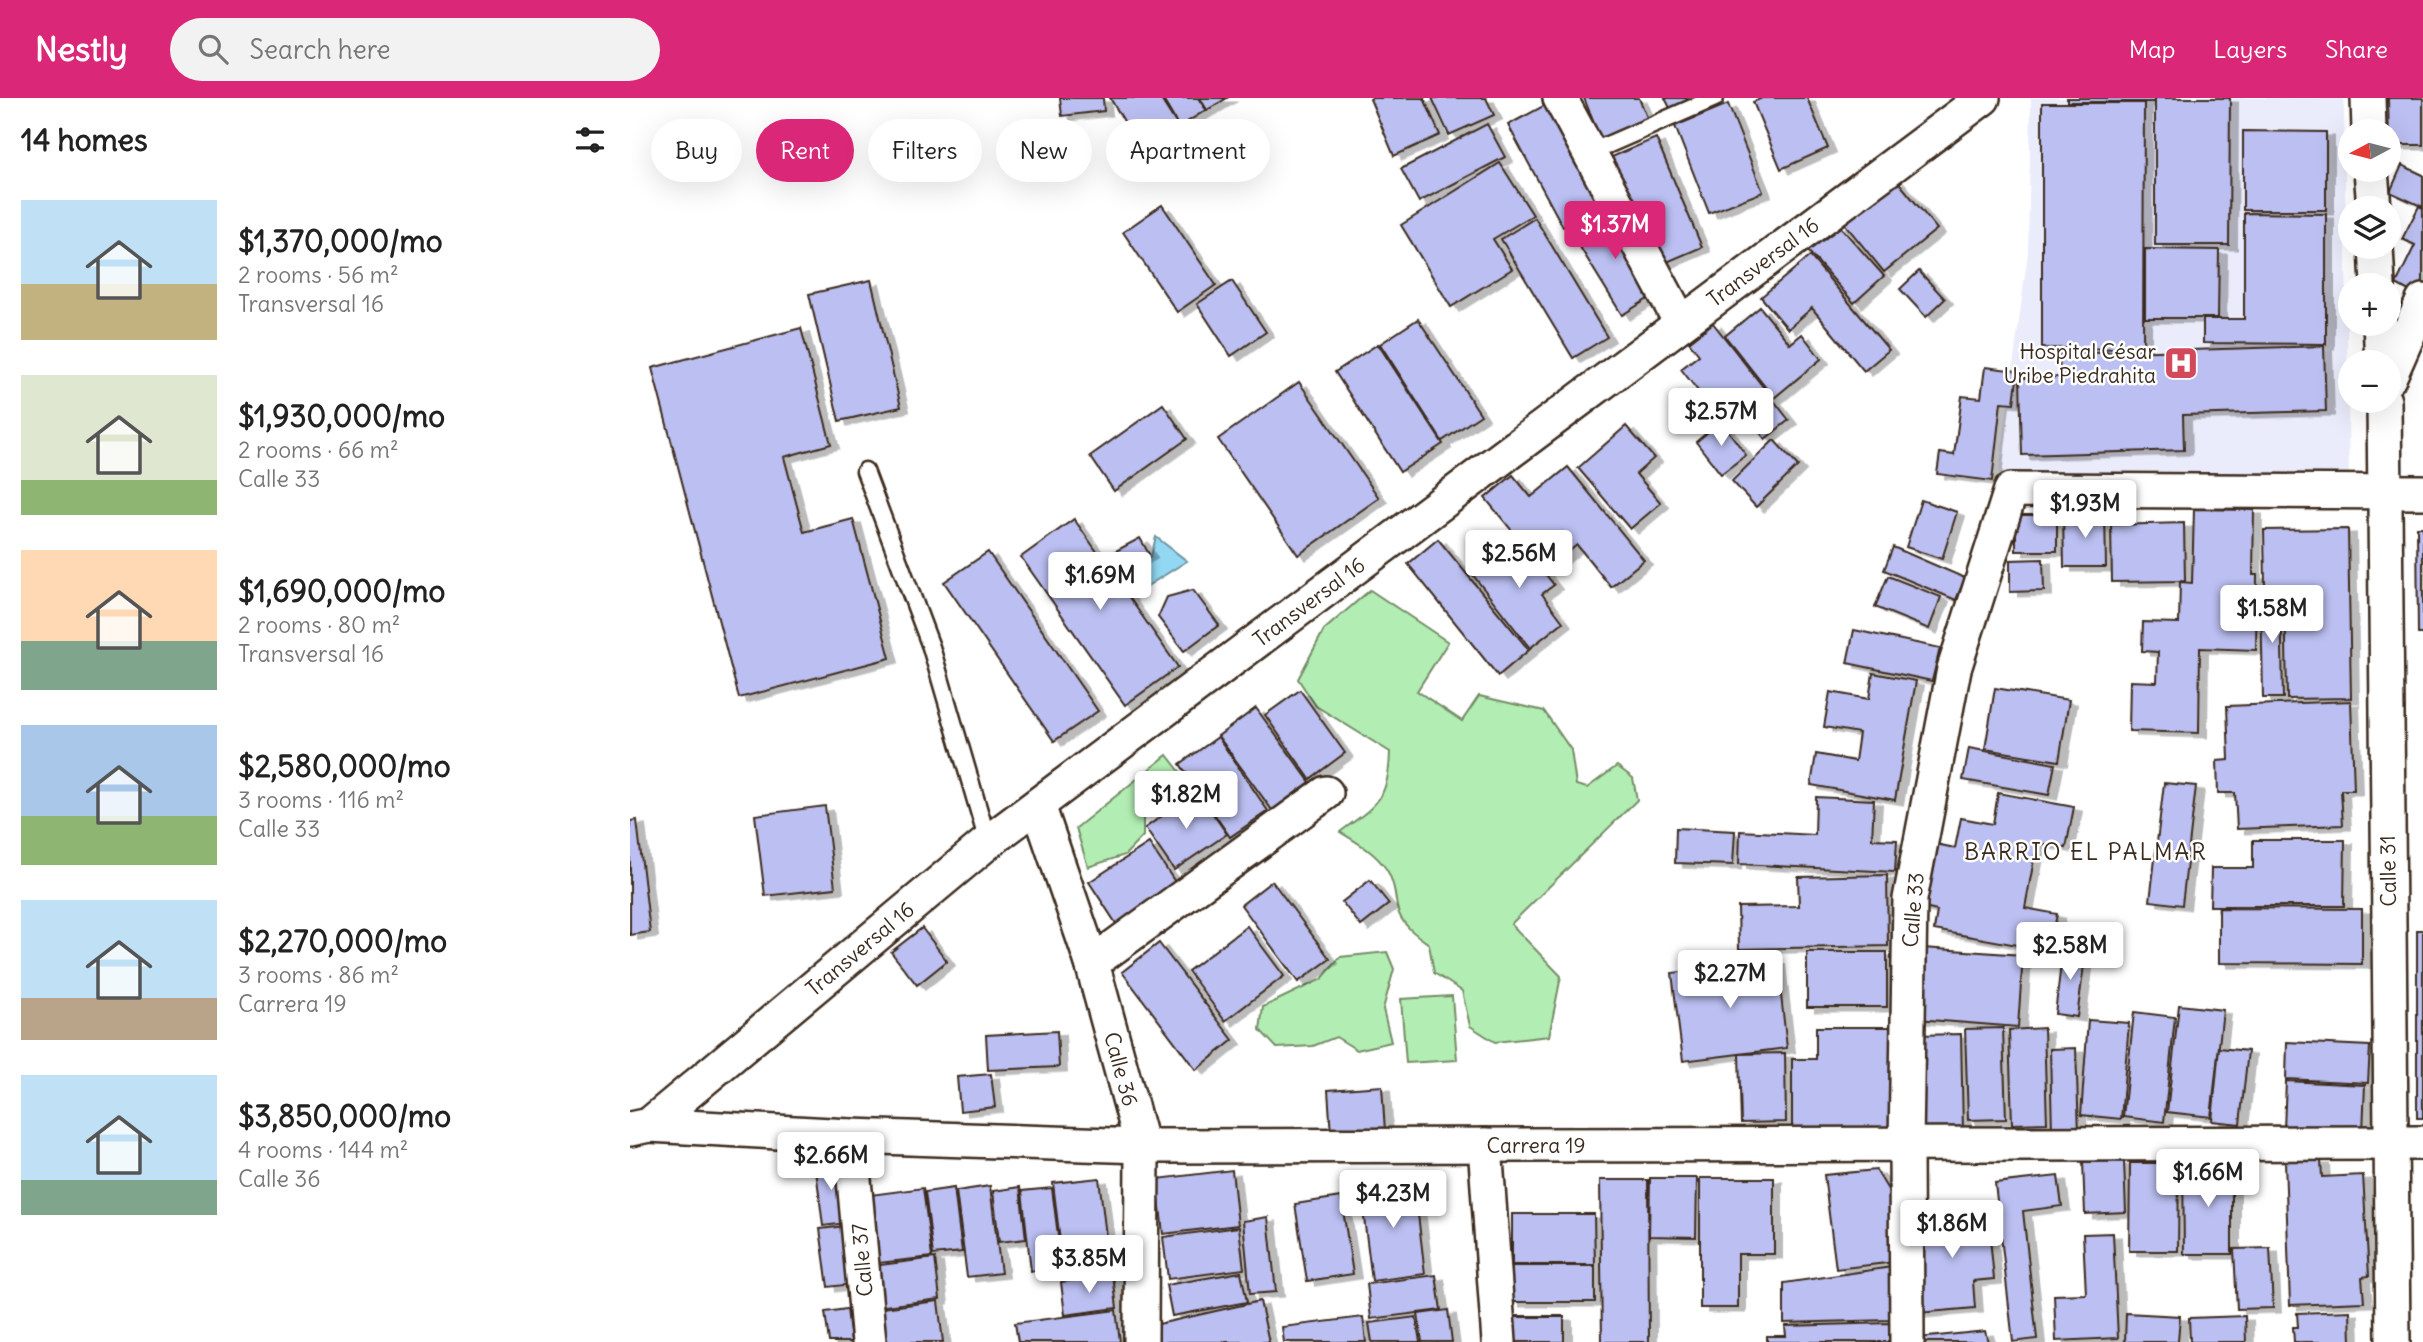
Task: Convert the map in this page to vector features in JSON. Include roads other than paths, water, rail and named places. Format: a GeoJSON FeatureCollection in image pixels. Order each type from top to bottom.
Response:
{"type":"FeatureCollection","features":[{"type":"Feature","properties":{"kind":"street"},"geometry":{"type":"LineString","coordinates":[[1560,98],[1682,323]]}},
{"type":"Feature","properties":{"kind":"street","name":"Transversal 16"},"geometry":{"type":"LineString","coordinates":[[640,1127],[988,842],[1983,98]]}},
{"type":"Feature","properties":{"kind":"street"},"geometry":{"type":"LineString","coordinates":[[2368,98],[2369,119]]}},
{"type":"Feature","properties":{"kind":"street"},"geometry":{"type":"LineString","coordinates":[[2401,351],[2423,301]]}},
{"type":"Feature","properties":{"kind":"street","name":"Calle 31"},"geometry":{"type":"LineString","coordinates":[[2384,413],[2384,491],[2407,1143],[2393,1342]]}},
{"type":"Feature","properties":{"kind":"street","name":"Calle 33"},"geometry":{"type":"LineString","coordinates":[[1907,1342],[1906,1144],[1910,899],[1954,669],[2011,490],[2384,491]]}},
{"type":"Feature","properties":{"kind":"street"},"geometry":{"type":"LineString","coordinates":[[2384,491],[2423,492]]}},
{"type":"Feature","properties":{"kind":"street"},"geometry":{"type":"LineString","coordinates":[[1092,963],[1326,793]]}},
{"type":"Feature","properties":{"kind":"street","name":"Calle 36"},"geometry":{"type":"LineString","coordinates":[[1038,805],[1092,963],[1142,1146],[1140,1342]]}},
{"type":"Feature","properties":{"kind":"street","name":"Carrera 19"},"geometry":{"type":"LineString","coordinates":[[640,1127],[1142,1146],[2407,1143]]}},
{"type":"Feature","properties":{"kind":"street","name":"Calle 37"},"geometry":{"type":"LineString","coordinates":[[850,1136],[869,1342]]}},
{"type":"Feature","properties":{"kind":"street"},"geometry":{"type":"LineString","coordinates":[[1485,1145],[1499,1342]]}},
{"type":"Feature","properties":{"kind":"lane"},"geometry":{"type":"LineString","coordinates":[[1589,153],[1715,98]]}},
{"type":"Feature","properties":{"kind":"lane"},"geometry":{"type":"LineString","coordinates":[[865,471],[931,647],[988,842]]}},
{"type":"Feature","properties":{"kind":"water"},"geometry":{"type":"Polygon","coordinates":[[[1156,537],[1187,561],[1147,586],[1135,566],[1151,556],[1156,537]]]}},
{"type":"Feature","properties":{"kind":"place","name":"Hospital César Uribe Piedrahita"},"geometry":{"type":"Point","coordinates":[2181,363]}},
{"type":"Feature","properties":{"kind":"district","name":"BARRIO EL PALMAR"},"geometry":{"type":"Point","coordinates":[2086,851]}}]}
